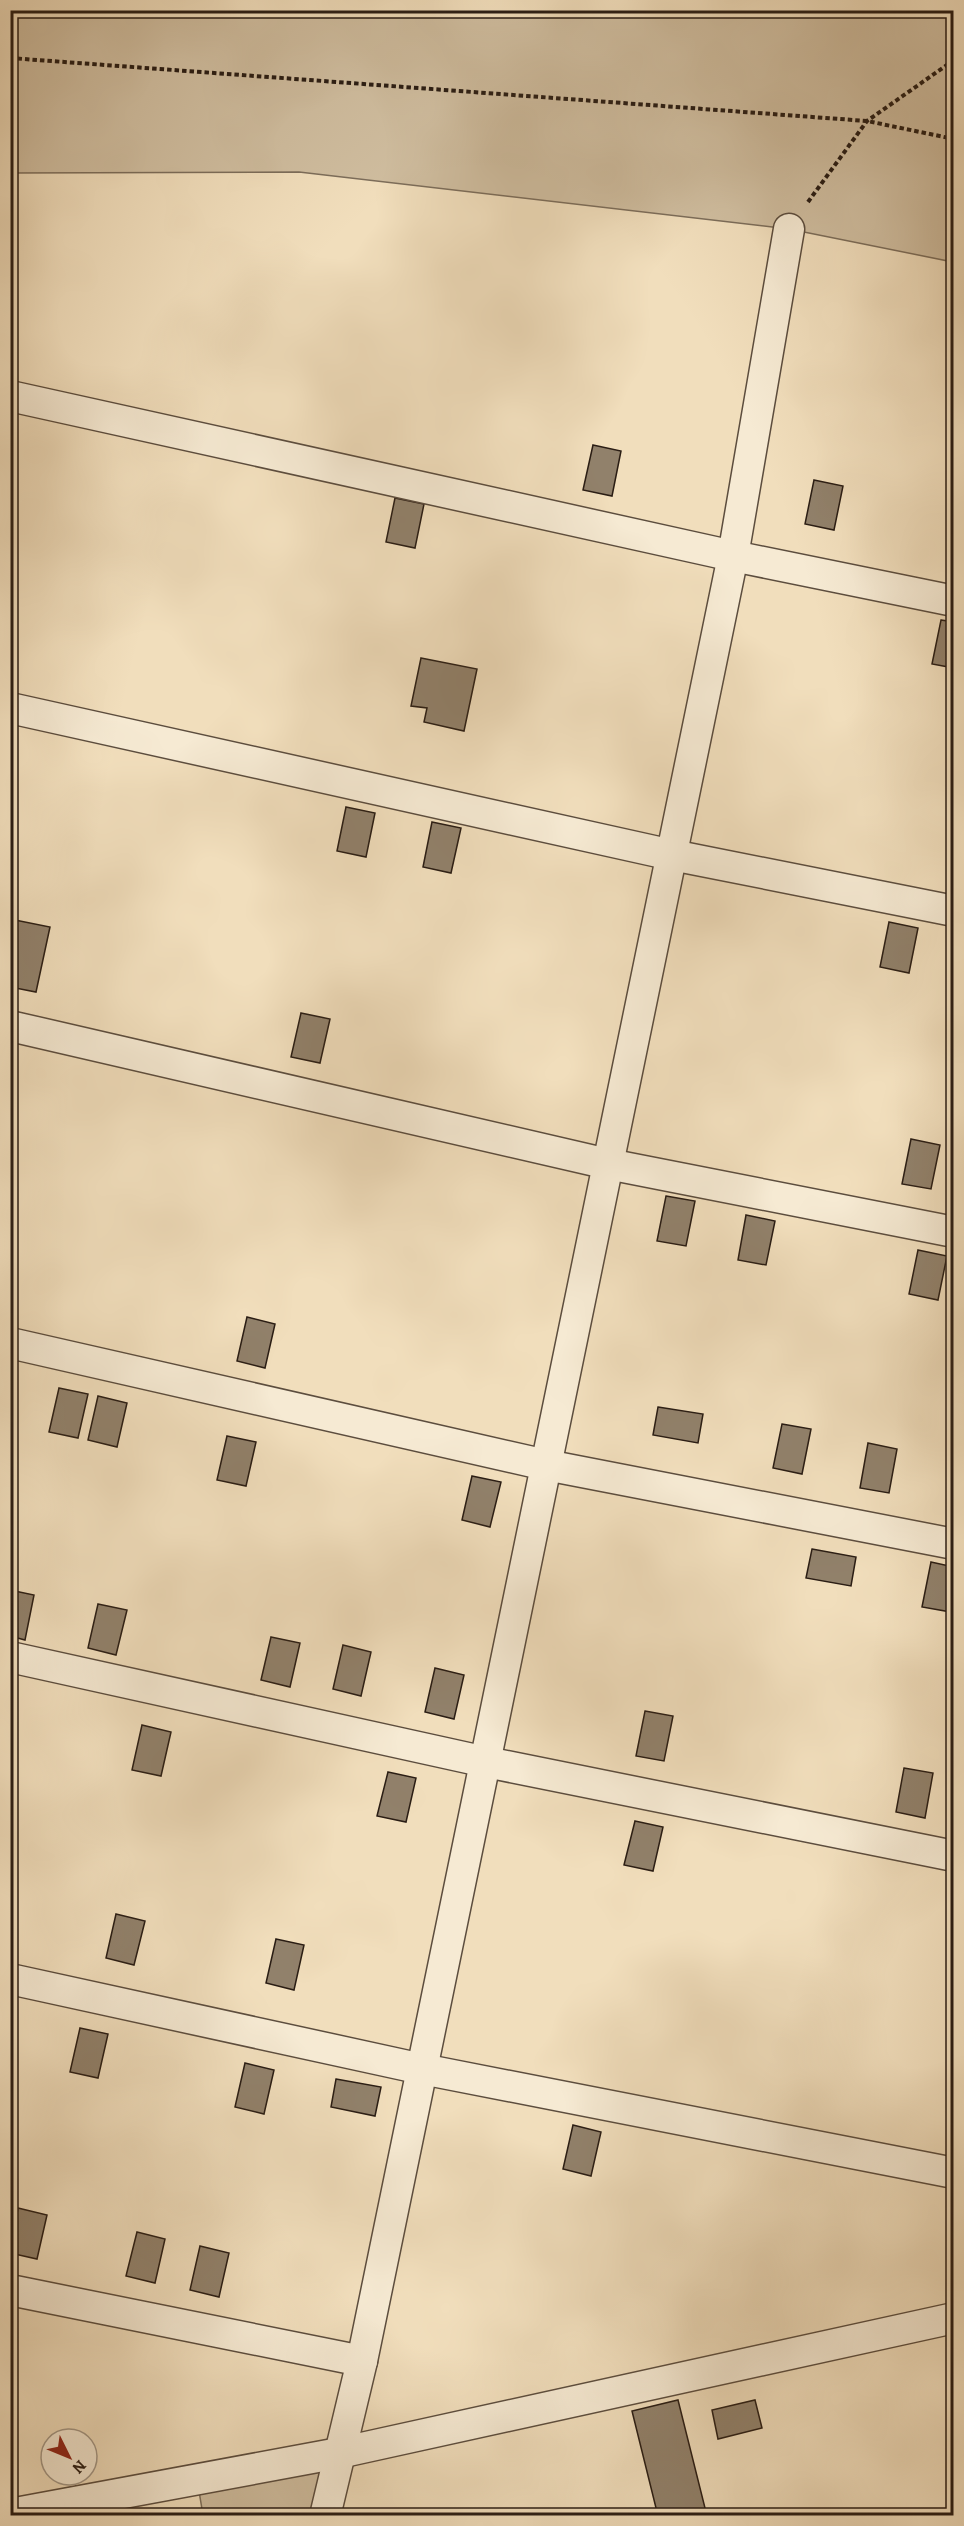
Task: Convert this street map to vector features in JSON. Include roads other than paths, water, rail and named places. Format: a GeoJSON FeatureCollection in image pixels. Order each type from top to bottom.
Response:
{"type":"FeatureCollection","features":[{"type":"Feature","properties":{"kind":"street"},"geometry":{"type":"LineString","coordinates":[[325,2516],[362,2361],[733,556],[789,229]]}},
{"type":"Feature","properties":{"kind":"street"},"geometry":{"type":"LineString","coordinates":[[10,396],[733,556],[954,601]]}},
{"type":"Feature","properties":{"kind":"street"},"geometry":{"type":"LineString","coordinates":[[10,708],[672,855],[954,911]]}},
{"type":"Feature","properties":{"kind":"street"},"geometry":{"type":"LineString","coordinates":[[10,1026],[608,1164],[954,1232]]}},
{"type":"Feature","properties":{"kind":"street"},"geometry":{"type":"LineString","coordinates":[[10,1343],[546,1465],[954,1544]]}},
{"type":"Feature","properties":{"kind":"street"},"geometry":{"type":"LineString","coordinates":[[10,1657],[486,1762],[954,1856]]}},
{"type":"Feature","properties":{"kind":"street"},"geometry":{"type":"LineString","coordinates":[[10,1979],[422,2069],[954,2173]]}},
{"type":"Feature","properties":{"kind":"street"},"geometry":{"type":"LineString","coordinates":[[10,2289],[362,2361]]}},
{"type":"Feature","properties":{"kind":"street"},"geometry":{"type":"LineString","coordinates":[[10,2514],[339,2453],[954,2318]]}}]}
